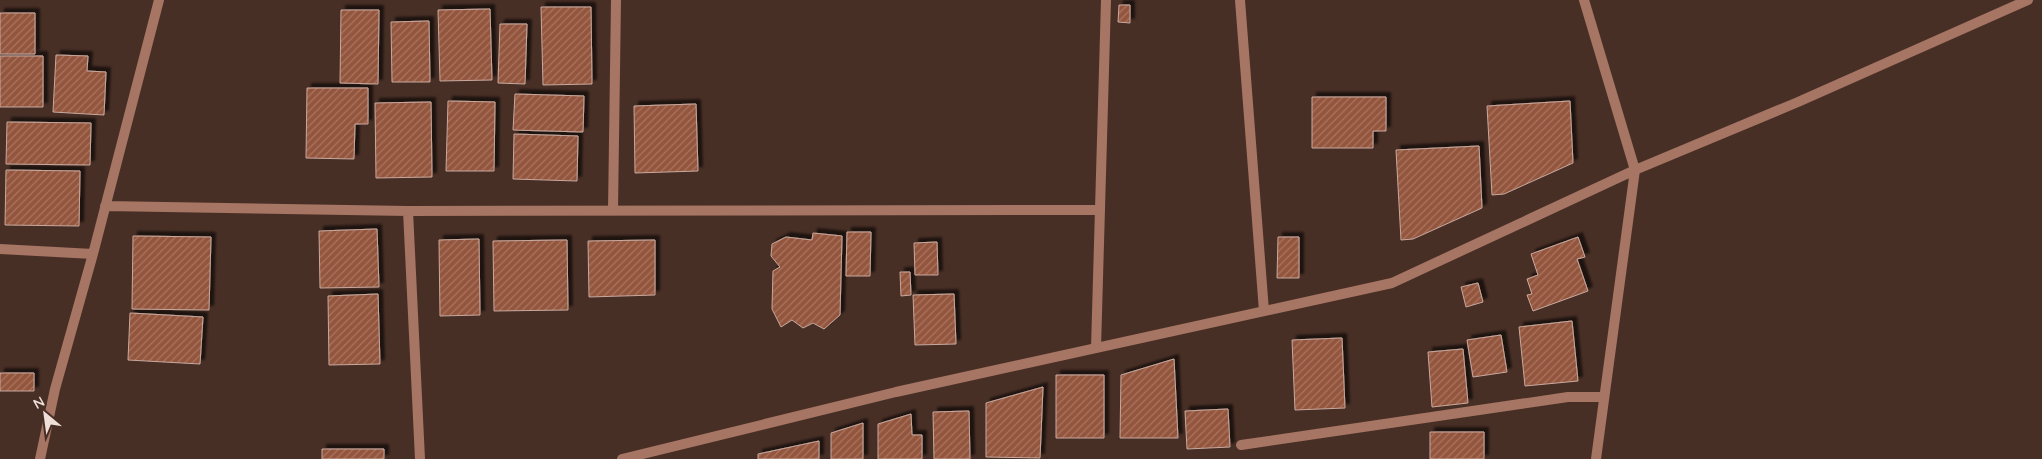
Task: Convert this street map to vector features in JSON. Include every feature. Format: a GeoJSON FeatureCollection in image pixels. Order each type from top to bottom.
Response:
{"type":"FeatureCollection","features":[{"type":"Feature","properties":{"kind":"street"},"geometry":{"type":"LineString","coordinates":[[40,459],[55,389],[93,254],[159,0]]}},
{"type":"Feature","properties":{"kind":"street"},"geometry":{"type":"LineString","coordinates":[[612,210],[616,0]]}},
{"type":"Feature","properties":{"kind":"street"},"geometry":{"type":"LineString","coordinates":[[1096,348],[1106,0]]}},
{"type":"Feature","properties":{"kind":"street"},"geometry":{"type":"LineString","coordinates":[[1240,0],[1264,311]]}},
{"type":"Feature","properties":{"kind":"street"},"geometry":{"type":"LineString","coordinates":[[1584,0],[1635,170],[1596,459]]}},
{"type":"Feature","properties":{"kind":"street"},"geometry":{"type":"LineString","coordinates":[[622,459],[896,392],[1392,283],[1635,170],[1798,102],[2028,0]]}},
{"type":"Feature","properties":{"kind":"street"},"geometry":{"type":"LineString","coordinates":[[105,206],[408,211],[1099,210]]}},
{"type":"Feature","properties":{"kind":"street"},"geometry":{"type":"LineString","coordinates":[[408,211],[420,459]]}},
{"type":"Feature","properties":{"kind":"street"},"geometry":{"type":"LineString","coordinates":[[0,249],[93,254]]}},
{"type":"Feature","properties":{"kind":"street"},"geometry":{"type":"LineString","coordinates":[[1241,445],[1568,397],[1604,397]]}},
{"type":"Feature","properties":{"kind":"building"},"geometry":{"type":"Polygon","coordinates":[[[1119,5],[1130,5],[1130,23],[1118,22],[1119,5]]]}},
{"type":"Feature","properties":{"kind":"building"},"geometry":{"type":"Polygon","coordinates":[[[541,7],[591,7],[592,84],[543,85],[541,7]]]}},
{"type":"Feature","properties":{"kind":"building"},"geometry":{"type":"Polygon","coordinates":[[[490,9],[492,80],[440,81],[438,10],[490,9]]]}},
{"type":"Feature","properties":{"kind":"building"},"geometry":{"type":"Polygon","coordinates":[[[341,10],[379,10],[378,84],[340,83],[341,10]]]}},
{"type":"Feature","properties":{"kind":"building"},"geometry":{"type":"Polygon","coordinates":[[[0,13],[35,13],[35,54],[0,54],[0,13]]]}},
{"type":"Feature","properties":{"kind":"building"},"geometry":{"type":"Polygon","coordinates":[[[429,21],[430,82],[392,82],[391,22],[429,21]]]}},
{"type":"Feature","properties":{"kind":"building"},"geometry":{"type":"Polygon","coordinates":[[[500,24],[527,24],[525,84],[498,83],[500,24]]]}},
{"type":"Feature","properties":{"kind":"building"},"geometry":{"type":"Polygon","coordinates":[[[56,55],[88,56],[87,71],[106,72],[104,115],[53,112],[56,55]]]}},
{"type":"Feature","properties":{"kind":"building"},"geometry":{"type":"Polygon","coordinates":[[[0,56],[43,56],[43,107],[0,107],[0,56]]]}},
{"type":"Feature","properties":{"kind":"building"},"geometry":{"type":"Polygon","coordinates":[[[307,88],[368,88],[368,124],[355,124],[354,159],[306,158],[307,88]]]}},
{"type":"Feature","properties":{"kind":"building"},"geometry":{"type":"Polygon","coordinates":[[[515,94],[584,96],[583,132],[513,130],[515,94]]]}},
{"type":"Feature","properties":{"kind":"building"},"geometry":{"type":"Polygon","coordinates":[[[1312,97],[1386,97],[1386,131],[1373,131],[1373,148],[1312,148],[1312,97]]]}},
{"type":"Feature","properties":{"kind":"building"},"geometry":{"type":"Polygon","coordinates":[[[448,101],[495,102],[494,171],[446,171],[448,101]]]}},
{"type":"Feature","properties":{"kind":"building"},"geometry":{"type":"Polygon","coordinates":[[[1570,101],[1573,163],[1504,194],[1492,195],[1487,106],[1570,101]]]}},
{"type":"Feature","properties":{"kind":"building"},"geometry":{"type":"Polygon","coordinates":[[[431,102],[432,177],[376,178],[375,103],[431,102]]]}},
{"type":"Feature","properties":{"kind":"building"},"geometry":{"type":"Polygon","coordinates":[[[696,104],[698,171],[635,173],[634,106],[696,104]]]}},
{"type":"Feature","properties":{"kind":"building"},"geometry":{"type":"Polygon","coordinates":[[[7,122],[91,123],[90,165],[6,164],[7,122]]]}},
{"type":"Feature","properties":{"kind":"building"},"geometry":{"type":"Polygon","coordinates":[[[514,134],[578,136],[577,181],[513,179],[514,134]]]}},
{"type":"Feature","properties":{"kind":"building"},"geometry":{"type":"Polygon","coordinates":[[[1479,146],[1482,208],[1413,239],[1401,240],[1396,150],[1479,146]]]}},
{"type":"Feature","properties":{"kind":"building"},"geometry":{"type":"Polygon","coordinates":[[[6,170],[80,171],[79,226],[5,225],[6,170]]]}},
{"type":"Feature","properties":{"kind":"building"},"geometry":{"type":"Polygon","coordinates":[[[377,229],[379,287],[320,288],[319,231],[377,229]]]}},
{"type":"Feature","properties":{"kind":"building"},"geometry":{"type":"Polygon","coordinates":[[[847,232],[871,232],[870,276],[846,276],[847,232]]]}},
{"type":"Feature","properties":{"kind":"building"},"geometry":{"type":"Polygon","coordinates":[[[813,233],[842,236],[840,315],[824,329],[813,323],[803,328],[792,320],[781,327],[772,309],[773,271],[780,267],[771,256],[772,244],[786,237],[812,240],[813,233]]]}},
{"type":"Feature","properties":{"kind":"building"},"geometry":{"type":"Polygon","coordinates":[[[133,236],[211,237],[209,310],[132,309],[133,236]]]}},
{"type":"Feature","properties":{"kind":"building"},"geometry":{"type":"Polygon","coordinates":[[[1278,237],[1299,237],[1299,278],[1277,278],[1278,237]]]}},
{"type":"Feature","properties":{"kind":"building"},"geometry":{"type":"Polygon","coordinates":[[[1578,237],[1585,257],[1577,259],[1588,291],[1533,311],[1527,295],[1532,294],[1527,279],[1538,275],[1531,254],[1578,237]]]}},
{"type":"Feature","properties":{"kind":"building"},"geometry":{"type":"Polygon","coordinates":[[[479,239],[480,315],[440,316],[439,240],[479,239]]]}},
{"type":"Feature","properties":{"kind":"building"},"geometry":{"type":"Polygon","coordinates":[[[567,240],[568,310],[494,311],[493,241],[567,240]]]}},
{"type":"Feature","properties":{"kind":"building"},"geometry":{"type":"Polygon","coordinates":[[[655,240],[655,295],[589,297],[588,241],[655,240]]]}},
{"type":"Feature","properties":{"kind":"building"},"geometry":{"type":"Polygon","coordinates":[[[937,242],[938,275],[915,275],[914,243],[937,242]]]}},
{"type":"Feature","properties":{"kind":"building"},"geometry":{"type":"Polygon","coordinates":[[[900,272],[910,272],[911,295],[901,296],[900,272]]]}},
{"type":"Feature","properties":{"kind":"building"},"geometry":{"type":"Polygon","coordinates":[[[1478,283],[1483,302],[1466,307],[1461,287],[1478,283]]]}},
{"type":"Feature","properties":{"kind":"building"},"geometry":{"type":"Polygon","coordinates":[[[378,294],[380,364],[329,365],[328,296],[378,294]]]}},
{"type":"Feature","properties":{"kind":"building"},"geometry":{"type":"Polygon","coordinates":[[[954,294],[956,344],[915,345],[913,295],[954,294]]]}},
{"type":"Feature","properties":{"kind":"building"},"geometry":{"type":"Polygon","coordinates":[[[130,313],[203,317],[200,364],[128,360],[130,313]]]}},
{"type":"Feature","properties":{"kind":"building"},"geometry":{"type":"Polygon","coordinates":[[[1572,321],[1578,381],[1525,386],[1519,327],[1572,321]]]}},
{"type":"Feature","properties":{"kind":"building"},"geometry":{"type":"Polygon","coordinates":[[[1501,335],[1507,372],[1473,377],[1467,340],[1501,335]]]}},
{"type":"Feature","properties":{"kind":"building"},"geometry":{"type":"Polygon","coordinates":[[[1342,338],[1345,408],[1295,410],[1292,340],[1342,338]]]}},
{"type":"Feature","properties":{"kind":"building"},"geometry":{"type":"Polygon","coordinates":[[[1463,349],[1468,403],[1432,407],[1428,352],[1463,349]]]}},
{"type":"Feature","properties":{"kind":"building"},"geometry":{"type":"Polygon","coordinates":[[[1174,359],[1178,438],[1120,438],[1121,375],[1174,359]]]}},
{"type":"Feature","properties":{"kind":"building"},"geometry":{"type":"Polygon","coordinates":[[[0,373],[34,373],[34,391],[0,391],[0,373]]]}},
{"type":"Feature","properties":{"kind":"building"},"geometry":{"type":"Polygon","coordinates":[[[1056,375],[1104,375],[1104,438],[1056,438],[1056,375]]]}},
{"type":"Feature","properties":{"kind":"building"},"geometry":{"type":"Polygon","coordinates":[[[1043,387],[1040,458],[986,457],[986,403],[1043,387]]]}},
{"type":"Feature","properties":{"kind":"building"},"geometry":{"type":"Polygon","coordinates":[[[1228,409],[1230,447],[1187,449],[1185,411],[1228,409]]]}},
{"type":"Feature","properties":{"kind":"building"},"geometry":{"type":"Polygon","coordinates":[[[969,411],[970,459],[934,459],[933,412],[969,411]]]}},
{"type":"Feature","properties":{"kind":"building"},"geometry":{"type":"Polygon","coordinates":[[[911,414],[912,435],[922,435],[922,459],[878,459],[878,424],[911,414]]]}},
{"type":"Feature","properties":{"kind":"building"},"geometry":{"type":"Polygon","coordinates":[[[863,423],[863,459],[831,459],[831,433],[863,423]]]}},
{"type":"Feature","properties":{"kind":"building"},"geometry":{"type":"Polygon","coordinates":[[[1430,432],[1484,432],[1484,459],[1430,459],[1430,432]]]}},
{"type":"Feature","properties":{"kind":"building"},"geometry":{"type":"Polygon","coordinates":[[[819,441],[819,459],[758,459],[758,454],[819,441]]]}},
{"type":"Feature","properties":{"kind":"building"},"geometry":{"type":"Polygon","coordinates":[[[322,449],[384,449],[384,459],[322,459],[322,449]]]}}]}
